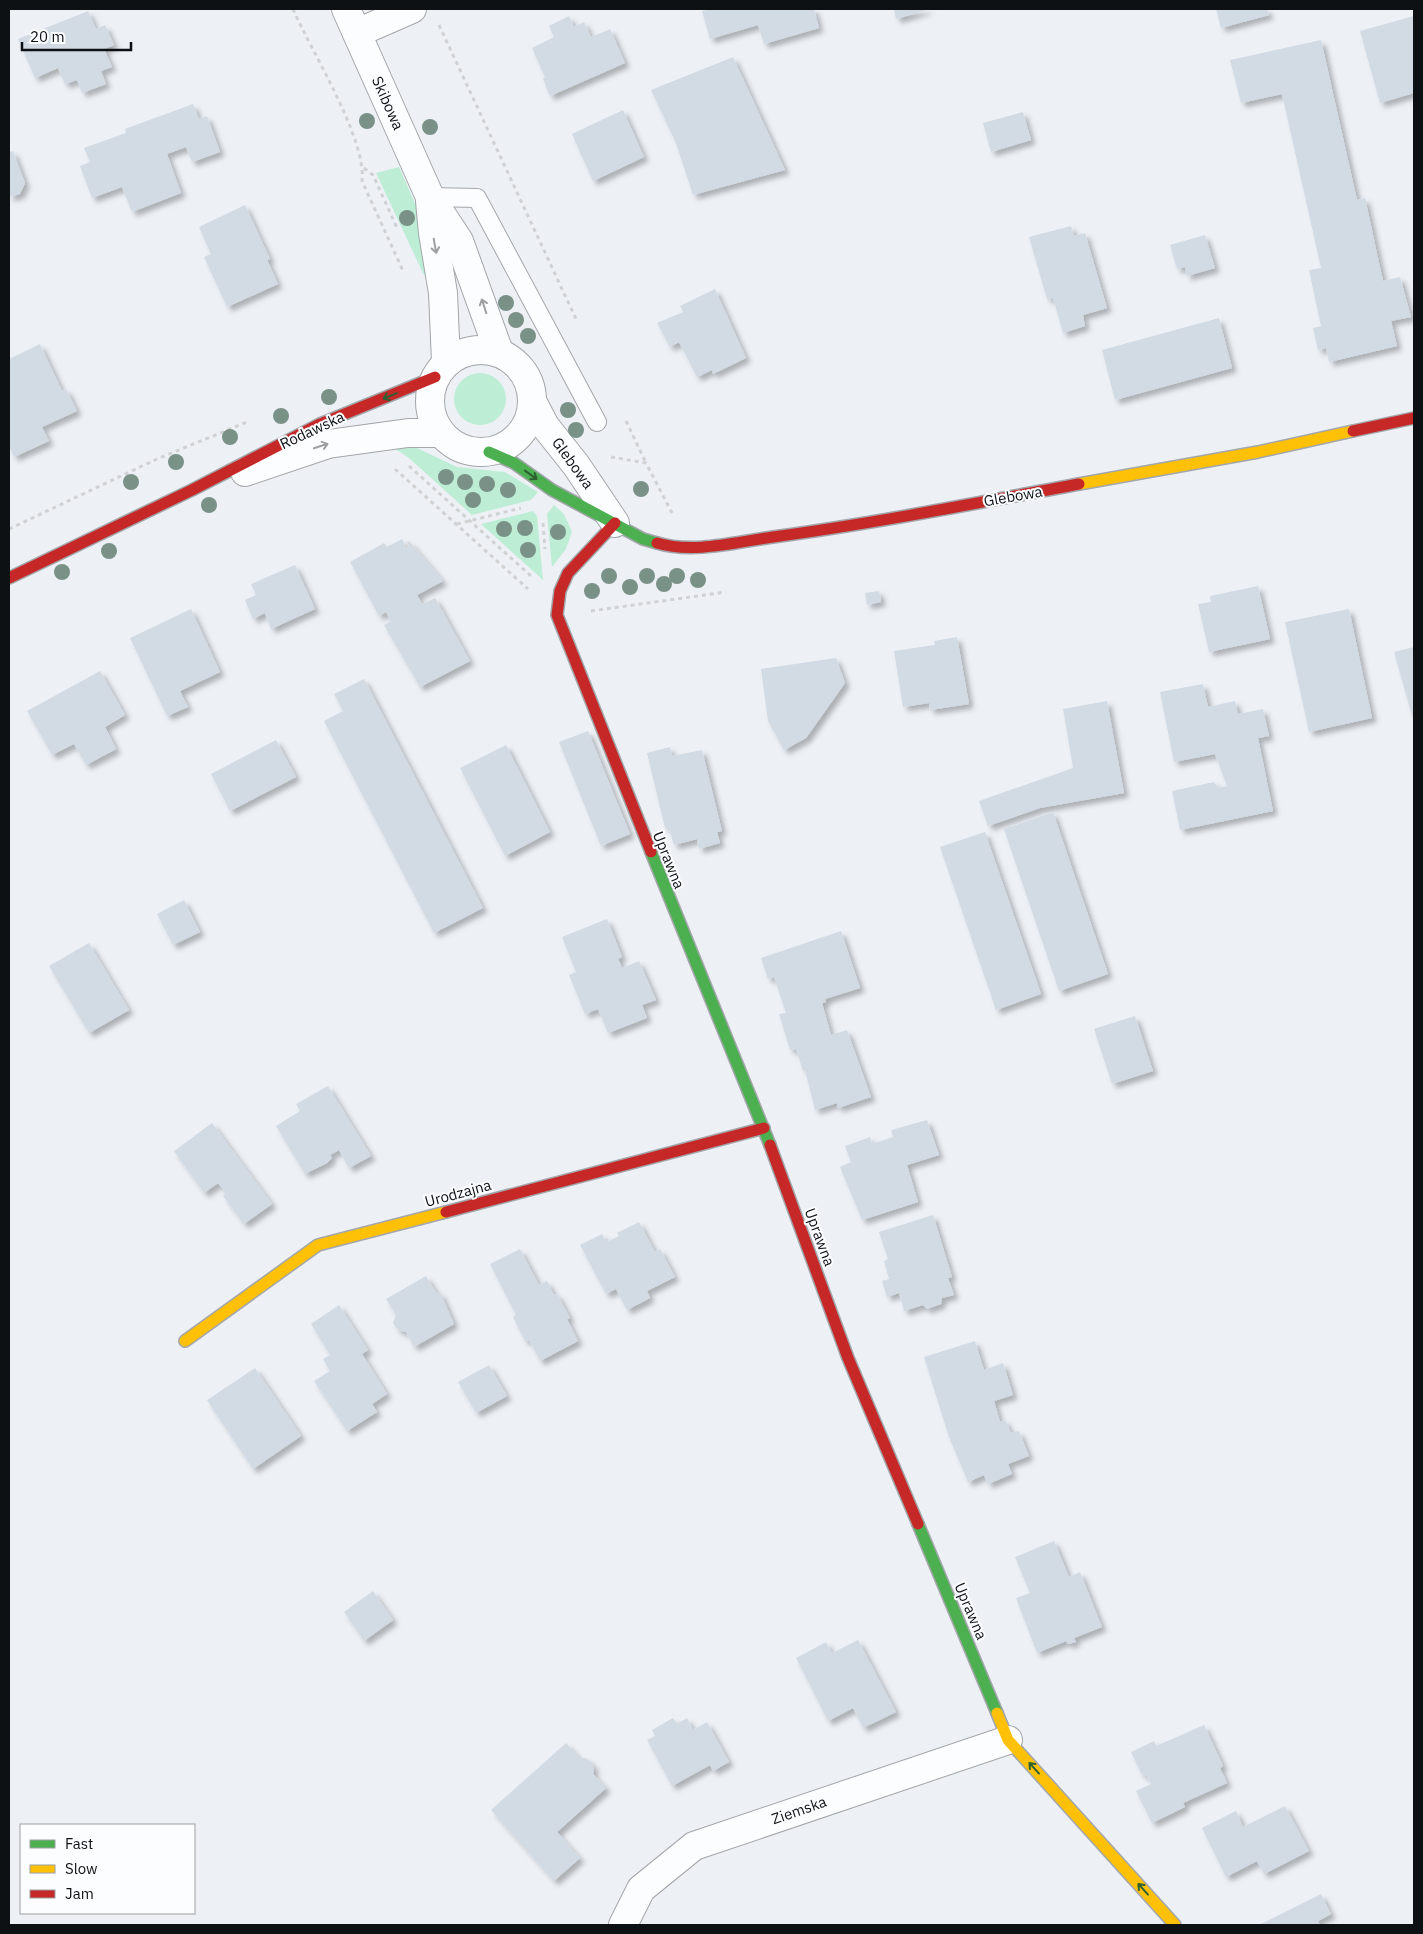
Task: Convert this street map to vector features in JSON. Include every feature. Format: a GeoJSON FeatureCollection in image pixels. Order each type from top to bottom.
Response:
{"type":"FeatureCollection","features":[{"type":"Feature","properties":{"kind":"street"},"geometry":{"type":"LineString","coordinates":[[352,21],[412,9]]}},
{"type":"Feature","properties":{"kind":"street","name":"Skibowa"},"geometry":{"type":"LineString","coordinates":[[352,21],[430,197],[459,242],[499,352]]}},
{"type":"Feature","properties":{"kind":"street","name":"Skibowa"},"geometry":{"type":"LineString","coordinates":[[430,197],[433,233],[443,294],[441,370]]}},
{"type":"Feature","properties":{"kind":"street"},"geometry":{"type":"LineString","coordinates":[[485,349],[499,352],[513,360],[524,372],[531,387],[533,403],[529,420],[520,436],[506,446],[489,452],[471,452],[454,445],[440,433],[433,421],[429,406],[430,391],[441,370],[471,350],[485,349]]}},
{"type":"Feature","properties":{"kind":"street","name":"Rodawska"},"geometry":{"type":"LineString","coordinates":[[9,578],[192,490],[320,424],[441,370]]}},
{"type":"Feature","properties":{"kind":"street","name":"Glebowa"},"geometry":{"type":"LineString","coordinates":[[533,403],[545,426],[576,465],[615,523]]}},
{"type":"Feature","properties":{"kind":"street","name":"Glebowa"},"geometry":{"type":"LineString","coordinates":[[489,452],[514,463],[552,490],[643,540],[670,547],[712,545],[844,527],[1258,452],[1414,418]]}},
{"type":"Feature","properties":{"kind":"street","name":"Rodawska"},"geometry":{"type":"LineString","coordinates":[[192,490],[328,444],[408,433],[440,433]]}},
{"type":"Feature","properties":{"kind":"street"},"geometry":{"type":"LineString","coordinates":[[556,615],[560,592],[568,573],[615,523]]}},
{"type":"Feature","properties":{"kind":"street","name":"Uprawna"},"geometry":{"type":"LineString","coordinates":[[556,615],[689,950],[764,1128],[848,1358],[1008,1740],[1175,1925]]}},
{"type":"Feature","properties":{"kind":"street","name":"Urodzajna"},"geometry":{"type":"LineString","coordinates":[[185,1342],[318,1245],[764,1128]]}},
{"type":"Feature","properties":{"kind":"street","name":"Ziemska"},"geometry":{"type":"LineString","coordinates":[[623,1925],[641,1889],[694,1846],[1008,1740]]}},
{"type":"Feature","properties":{"kind":"lane"},"geometry":{"type":"LineString","coordinates":[[430,197],[477,198],[597,422]]}},
{"type":"Feature","properties":{"kind":"path"},"geometry":{"type":"LineString","coordinates":[[293,9],[346,115],[364,168],[362,181],[408,281]]}},
{"type":"Feature","properties":{"kind":"path"},"geometry":{"type":"LineString","coordinates":[[437,21],[577,320]]}},
{"type":"Feature","properties":{"kind":"path"},"geometry":{"type":"LineString","coordinates":[[9,529],[157,460],[254,419]]}},
{"type":"Feature","properties":{"kind":"path"},"geometry":{"type":"LineString","coordinates":[[625,420],[675,518]]}},
{"type":"Feature","properties":{"kind":"path"},"geometry":{"type":"LineString","coordinates":[[608,456],[646,463]]}},
{"type":"Feature","properties":{"kind":"path"},"geometry":{"type":"LineString","coordinates":[[408,465],[540,584],[556,615]]}},
{"type":"Feature","properties":{"kind":"path"},"geometry":{"type":"LineString","coordinates":[[456,524],[524,508]]}},
{"type":"Feature","properties":{"kind":"green space"},"geometry":{"type":"Polygon","coordinates":[[[399,167],[421,217],[434,286],[423,273],[376,173],[399,167]]]}},
{"type":"Feature","properties":{"kind":"green space"},"geometry":{"type":"Polygon","coordinates":[[[475,373],[485,373],[499,380],[506,394],[506,404],[499,418],[485,425],[475,425],[465,421],[458,414],[454,404],[454,394],[458,384],[465,377],[475,373]]]}},
{"type":"Feature","properties":{"kind":"green space"},"geometry":{"type":"Polygon","coordinates":[[[391,446],[417,448],[457,467],[505,472],[538,492],[531,500],[472,515],[409,458],[391,446]]]}},
{"type":"Feature","properties":{"kind":"green space"},"geometry":{"type":"Polygon","coordinates":[[[554,505],[564,514],[572,532],[566,549],[552,567],[547,514],[554,505]]]}},
{"type":"Feature","properties":{"kind":"green space"},"geometry":{"type":"Polygon","coordinates":[[[533,511],[537,516],[543,580],[481,524],[533,511]]]}},
{"type":"Feature","properties":{"kind":"building"},"geometry":{"type":"Polygon","coordinates":[[[712,9],[814,9],[819,28],[764,44],[758,25],[710,39],[702,11],[712,9]]]}},
{"type":"Feature","properties":{"kind":"building"},"geometry":{"type":"Polygon","coordinates":[[[894,9],[930,9],[896,19],[894,9]]]}},
{"type":"Feature","properties":{"kind":"building"},"geometry":{"type":"Polygon","coordinates":[[[1216,9],[1267,9],[1269,15],[1221,28],[1216,9]]]}},
{"type":"Feature","properties":{"kind":"building"},"geometry":{"type":"Polygon","coordinates":[[[88,11],[96,29],[105,25],[114,45],[104,49],[112,67],[101,71],[106,84],[82,93],[77,80],[65,84],[58,68],[35,78],[18,39],[88,11]]]}},
{"type":"Feature","properties":{"kind":"building"},"geometry":{"type":"Polygon","coordinates":[[[569,16],[574,27],[584,22],[591,37],[610,29],[625,63],[550,96],[543,79],[545,77],[532,48],[554,37],[549,26],[569,16]]]}},
{"type":"Feature","properties":{"kind":"building"},"geometry":{"type":"Polygon","coordinates":[[[1414,16],[1414,93],[1380,103],[1360,31],[1414,16]]]}},
{"type":"Feature","properties":{"kind":"building"},"geometry":{"type":"Polygon","coordinates":[[[1321,40],[1357,200],[1365,198],[1383,281],[1400,277],[1411,317],[1391,321],[1397,346],[1329,362],[1326,348],[1318,350],[1313,328],[1321,326],[1309,270],[1321,268],[1282,94],[1241,103],[1230,60],[1321,40]]]}},
{"type":"Feature","properties":{"kind":"building"},"geometry":{"type":"Polygon","coordinates":[[[733,57],[785,170],[693,195],[676,143],[651,90],[733,57]]]}},
{"type":"Feature","properties":{"kind":"building"},"geometry":{"type":"Polygon","coordinates":[[[193,104],[199,119],[207,116],[220,152],[192,162],[186,147],[167,154],[181,193],[132,212],[122,187],[92,198],[80,166],[90,162],[84,148],[126,133],[125,129],[193,104]]]}},
{"type":"Feature","properties":{"kind":"building"},"geometry":{"type":"Polygon","coordinates":[[[623,110],[644,157],[593,181],[572,134],[623,110]]]}},
{"type":"Feature","properties":{"kind":"building"},"geometry":{"type":"Polygon","coordinates":[[[1023,112],[1031,140],[991,152],[983,123],[1023,112]]]}},
{"type":"Feature","properties":{"kind":"building"},"geometry":{"type":"Polygon","coordinates":[[[13,151],[25,183],[20,194],[9,197],[9,152],[13,151]]]}},
{"type":"Feature","properties":{"kind":"building"},"geometry":{"type":"Polygon","coordinates":[[[245,205],[270,259],[267,260],[278,284],[227,307],[204,257],[211,254],[199,227],[245,205]]]}},
{"type":"Feature","properties":{"kind":"building"},"geometry":{"type":"Polygon","coordinates":[[[1071,226],[1074,236],[1085,233],[1107,308],[1083,315],[1085,326],[1063,333],[1053,298],[1047,299],[1029,237],[1071,226]]]}},
{"type":"Feature","properties":{"kind":"building"},"geometry":{"type":"Polygon","coordinates":[[[1205,235],[1215,268],[1187,276],[1185,267],[1177,269],[1170,245],[1205,235]]]}},
{"type":"Feature","properties":{"kind":"building"},"geometry":{"type":"Polygon","coordinates":[[[715,289],[746,358],[713,374],[712,370],[697,377],[679,342],[670,347],[657,323],[683,312],[680,306],[715,289]]]}},
{"type":"Feature","properties":{"kind":"building"},"geometry":{"type":"Polygon","coordinates":[[[1219,318],[1232,368],[1115,400],[1102,350],[1219,318]]]}},
{"type":"Feature","properties":{"kind":"building"},"geometry":{"type":"Polygon","coordinates":[[[40,344],[62,391],[66,389],[77,411],[42,427],[49,441],[14,457],[9,446],[9,359],[40,344]]]}},
{"type":"Feature","properties":{"kind":"building"},"geometry":{"type":"Polygon","coordinates":[[[402,539],[406,548],[409,546],[407,542],[409,541],[443,581],[417,595],[422,604],[435,598],[470,661],[420,687],[384,625],[391,621],[386,612],[379,616],[350,562],[384,543],[387,547],[402,539]]]}},
{"type":"Feature","properties":{"kind":"building"},"geometry":{"type":"Polygon","coordinates":[[[295,565],[315,609],[271,629],[265,613],[253,619],[245,600],[256,595],[251,584],[295,565]]]}},
{"type":"Feature","properties":{"kind":"building"},"geometry":{"type":"Polygon","coordinates":[[[1258,586],[1270,639],[1209,652],[1198,604],[1211,602],[1210,596],[1258,586]]]}},
{"type":"Feature","properties":{"kind":"building"},"geometry":{"type":"Polygon","coordinates":[[[879,591],[881,602],[867,605],[865,593],[879,591]]]}},
{"type":"Feature","properties":{"kind":"building"},"geometry":{"type":"Polygon","coordinates":[[[191,609],[220,672],[180,691],[188,707],[167,716],[130,638],[191,609]]]}},
{"type":"Feature","properties":{"kind":"building"},"geometry":{"type":"Polygon","coordinates":[[[1349,609],[1372,718],[1309,732],[1285,622],[1349,609]]]}},
{"type":"Feature","properties":{"kind":"building"},"geometry":{"type":"Polygon","coordinates":[[[957,637],[969,704],[930,710],[929,703],[903,707],[894,651],[935,645],[934,641],[957,637]]]}},
{"type":"Feature","properties":{"kind":"building"},"geometry":{"type":"Polygon","coordinates":[[[1414,647],[1414,723],[1394,652],[1414,647]]]}},
{"type":"Feature","properties":{"kind":"building"},"geometry":{"type":"Polygon","coordinates":[[[836,658],[845,683],[806,738],[784,750],[768,721],[761,669],[836,658]]]}},
{"type":"Feature","properties":{"kind":"building"},"geometry":{"type":"Polygon","coordinates":[[[100,671],[125,715],[105,727],[116,749],[86,765],[74,744],[52,755],[27,711],[100,671]]]}},
{"type":"Feature","properties":{"kind":"building"},"geometry":{"type":"Polygon","coordinates":[[[364,679],[483,908],[434,933],[324,721],[343,711],[334,694],[364,679]]]}},
{"type":"Feature","properties":{"kind":"building"},"geometry":{"type":"Polygon","coordinates":[[[1203,684],[1208,707],[1235,701],[1238,714],[1263,709],[1269,736],[1258,738],[1273,811],[1180,830],[1172,791],[1214,782],[1218,788],[1227,786],[1215,754],[1174,762],[1160,692],[1203,684]]]}},
{"type":"Feature","properties":{"kind":"building"},"geometry":{"type":"Polygon","coordinates":[[[1107,701],[1124,793],[1040,808],[988,826],[979,801],[1073,768],[1063,709],[1107,701]]]}},
{"type":"Feature","properties":{"kind":"building"},"geometry":{"type":"Polygon","coordinates":[[[588,731],[630,834],[601,846],[559,742],[588,731]]]}},
{"type":"Feature","properties":{"kind":"building"},"geometry":{"type":"Polygon","coordinates":[[[276,740],[296,777],[230,811],[211,774],[276,740]]]}},
{"type":"Feature","properties":{"kind":"building"},"geometry":{"type":"Polygon","coordinates":[[[506,745],[550,832],[505,856],[460,768],[506,745]]]}},
{"type":"Feature","properties":{"kind":"building"},"geometry":{"type":"Polygon","coordinates":[[[670,747],[672,756],[702,750],[722,831],[717,832],[720,843],[699,849],[697,839],[674,845],[669,828],[665,828],[647,753],[670,747]]]}},
{"type":"Feature","properties":{"kind":"building"},"geometry":{"type":"Polygon","coordinates":[[[1053,812],[1108,974],[1059,991],[1004,829],[1053,812]]]}},
{"type":"Feature","properties":{"kind":"building"},"geometry":{"type":"Polygon","coordinates":[[[985,832],[1041,994],[996,1010],[940,847],[985,832]]]}},
{"type":"Feature","properties":{"kind":"building"},"geometry":{"type":"Polygon","coordinates":[[[184,900],[200,932],[173,945],[157,914],[184,900]]]}},
{"type":"Feature","properties":{"kind":"building"},"geometry":{"type":"Polygon","coordinates":[[[607,919],[622,957],[618,959],[622,968],[639,961],[656,1000],[642,1005],[647,1018],[608,1033],[598,1009],[585,1014],[569,975],[576,972],[562,937],[607,919]]]}},
{"type":"Feature","properties":{"kind":"building"},"geometry":{"type":"Polygon","coordinates":[[[841,931],[860,988],[825,999],[826,1002],[822,1003],[831,1035],[847,1030],[871,1097],[838,1108],[837,1103],[815,1110],[805,1070],[803,1071],[796,1049],[790,1050],[779,1014],[786,1013],[774,977],[768,979],[761,958],[841,931]]]}},
{"type":"Feature","properties":{"kind":"building"},"geometry":{"type":"Polygon","coordinates":[[[89,943],[129,1010],[89,1033],[49,966],[89,943]]]}},
{"type":"Feature","properties":{"kind":"building"},"geometry":{"type":"Polygon","coordinates":[[[1135,1016],[1153,1071],[1112,1084],[1094,1029],[1135,1016]]]}},
{"type":"Feature","properties":{"kind":"building"},"geometry":{"type":"Polygon","coordinates":[[[328,1086],[371,1156],[349,1168],[339,1150],[330,1155],[332,1158],[327,1163],[305,1174],[276,1126],[300,1111],[296,1104],[328,1086]]]}},
{"type":"Feature","properties":{"kind":"building"},"geometry":{"type":"Polygon","coordinates":[[[927,1120],[939,1155],[907,1165],[918,1202],[862,1220],[840,1167],[851,1162],[845,1146],[870,1137],[872,1144],[893,1137],[891,1130],[927,1120]]]}},
{"type":"Feature","properties":{"kind":"building"},"geometry":{"type":"Polygon","coordinates":[[[212,1123],[272,1204],[244,1224],[223,1196],[226,1193],[218,1183],[204,1193],[174,1151],[212,1123]]]}},
{"type":"Feature","properties":{"kind":"building"},"geometry":{"type":"Polygon","coordinates":[[[933,1215],[952,1277],[948,1278],[954,1295],[942,1298],[941,1304],[927,1309],[923,1305],[904,1311],[899,1293],[887,1297],[882,1281],[889,1279],[884,1261],[888,1259],[879,1232],[933,1215]]]}},
{"type":"Feature","properties":{"kind":"building"},"geometry":{"type":"Polygon","coordinates":[[[639,1222],[655,1252],[660,1249],[675,1277],[647,1291],[650,1298],[627,1310],[616,1289],[606,1294],[580,1245],[602,1234],[606,1242],[619,1236],[617,1233],[639,1222]]]}},
{"type":"Feature","properties":{"kind":"building"},"geometry":{"type":"Polygon","coordinates":[[[520,1249],[539,1285],[547,1281],[554,1295],[557,1294],[570,1318],[567,1319],[578,1341],[540,1361],[529,1340],[525,1341],[513,1317],[516,1315],[490,1264],[520,1249]]]}},
{"type":"Feature","properties":{"kind":"building"},"geometry":{"type":"Polygon","coordinates":[[[426,1276],[437,1294],[440,1292],[454,1324],[414,1347],[406,1332],[398,1330],[393,1323],[396,1315],[386,1299],[426,1276]]]}},
{"type":"Feature","properties":{"kind":"building"},"geometry":{"type":"Polygon","coordinates":[[[339,1305],[368,1350],[362,1354],[387,1394],[372,1404],[377,1412],[347,1431],[314,1381],[330,1371],[323,1359],[330,1355],[311,1324],[339,1305]]]}},
{"type":"Feature","properties":{"kind":"building"},"geometry":{"type":"Polygon","coordinates":[[[975,1341],[984,1370],[1003,1363],[1013,1395],[994,1401],[1000,1422],[1005,1420],[1011,1433],[1019,1431],[1029,1456],[1008,1464],[1012,1474],[988,1484],[984,1475],[968,1482],[949,1437],[924,1357],[975,1341]]]}},
{"type":"Feature","properties":{"kind":"building"},"geometry":{"type":"Polygon","coordinates":[[[489,1365],[507,1396],[476,1413],[458,1382],[489,1365]]]}},
{"type":"Feature","properties":{"kind":"building"},"geometry":{"type":"Polygon","coordinates":[[[255,1368],[301,1436],[253,1469],[207,1400],[255,1368]]]}},
{"type":"Feature","properties":{"kind":"building"},"geometry":{"type":"Polygon","coordinates":[[[1054,1541],[1069,1577],[1080,1572],[1102,1627],[1074,1638],[1076,1642],[1068,1644],[1066,1641],[1037,1653],[1016,1598],[1030,1593],[1015,1557],[1054,1541]]]}},
{"type":"Feature","properties":{"kind":"building"},"geometry":{"type":"Polygon","coordinates":[[[373,1591],[393,1620],[364,1641],[344,1612],[373,1591]]]}},
{"type":"Feature","properties":{"kind":"building"},"geometry":{"type":"Polygon","coordinates":[[[858,1640],[896,1712],[863,1728],[853,1708],[828,1721],[796,1658],[826,1642],[832,1653],[858,1640]]]}},
{"type":"Feature","properties":{"kind":"building"},"geometry":{"type":"Polygon","coordinates":[[[673,1718],[677,1724],[687,1718],[693,1730],[707,1722],[729,1762],[713,1771],[710,1765],[672,1786],[647,1740],[655,1736],[652,1730],[673,1718]]]}},
{"type":"Feature","properties":{"kind":"building"},"geometry":{"type":"Polygon","coordinates":[[[1204,1725],[1223,1766],[1220,1768],[1227,1783],[1183,1803],[1185,1807],[1152,1823],[1136,1791],[1151,1784],[1147,1776],[1141,1773],[1131,1752],[1154,1741],[1156,1746],[1204,1725]]]}},
{"type":"Feature","properties":{"kind":"building"},"geometry":{"type":"Polygon","coordinates":[[[566,1743],[579,1758],[586,1758],[594,1766],[593,1774],[606,1788],[557,1832],[580,1858],[554,1881],[491,1810],[566,1743]]]}},
{"type":"Feature","properties":{"kind":"building"},"geometry":{"type":"Polygon","coordinates":[[[1285,1806],[1309,1851],[1264,1874],[1257,1861],[1226,1877],[1202,1828],[1236,1811],[1243,1827],[1285,1806]]]}},
{"type":"Feature","properties":{"kind":"building"},"geometry":{"type":"Polygon","coordinates":[[[1321,1894],[1331,1914],[1318,1921],[1320,1925],[1259,1925],[1321,1894]]]}},
{"type":"Feature","properties":{"kind":"traffic: fast"},"geometry":{"type":"LineString","coordinates":[[489,452],[514,463],[552,490],[643,539],[657,543]]}},
{"type":"Feature","properties":{"kind":"traffic: fast"},"geometry":{"type":"LineString","coordinates":[[651,852],[770,1145]]}},
{"type":"Feature","properties":{"kind":"traffic: fast"},"geometry":{"type":"LineString","coordinates":[[918,1524],[997,1713]]}},
{"type":"Feature","properties":{"kind":"traffic: slow"},"geometry":{"type":"LineString","coordinates":[[1079,484],[1258,452],[1353,431]]}},
{"type":"Feature","properties":{"kind":"traffic: slow"},"geometry":{"type":"LineString","coordinates":[[185,1341],[318,1245],[446,1212]]}},
{"type":"Feature","properties":{"kind":"traffic: slow"},"geometry":{"type":"LineString","coordinates":[[997,1713],[1008,1740],[1175,1925]]}},
{"type":"Feature","properties":{"kind":"traffic: jam"},"geometry":{"type":"LineString","coordinates":[[9,578],[192,490],[320,424],[435,377]]}},
{"type":"Feature","properties":{"kind":"traffic: jam"},"geometry":{"type":"LineString","coordinates":[[1353,431],[1414,418]]}},
{"type":"Feature","properties":{"kind":"traffic: jam"},"geometry":{"type":"LineString","coordinates":[[657,543],[685,547],[730,544],[888,519],[1079,484]]}},
{"type":"Feature","properties":{"kind":"traffic: jam"},"geometry":{"type":"LineString","coordinates":[[615,523],[568,573],[560,591],[557,615],[651,852]]}},
{"type":"Feature","properties":{"kind":"traffic: jam"},"geometry":{"type":"LineString","coordinates":[[446,1212],[764,1128]]}},
{"type":"Feature","properties":{"kind":"traffic: jam"},"geometry":{"type":"LineString","coordinates":[[770,1145],[848,1358],[918,1524]]}}]}
